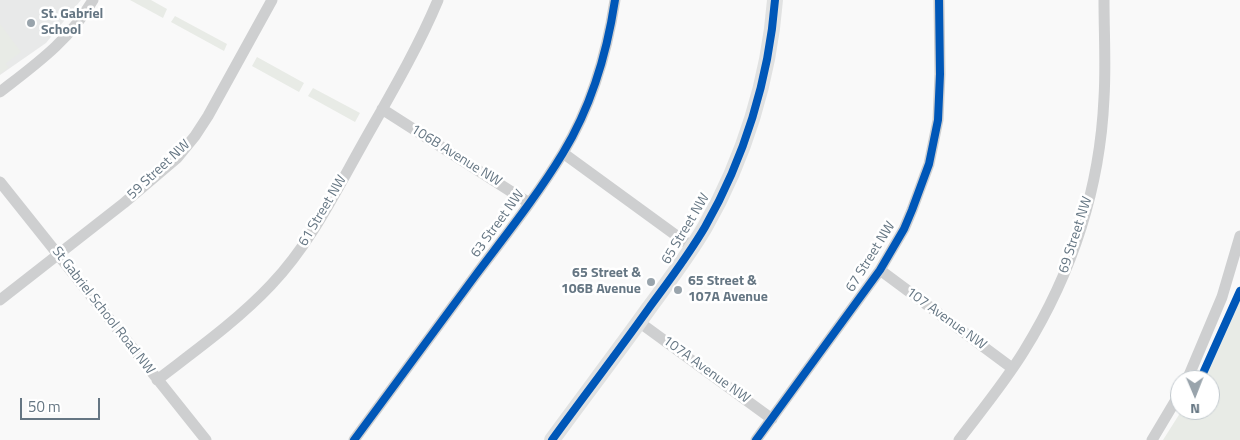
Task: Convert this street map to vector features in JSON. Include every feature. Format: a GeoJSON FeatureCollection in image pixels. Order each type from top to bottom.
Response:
{"type":"FeatureCollection","features":[{"type":"Feature","properties":{"kind":"street"},"geometry":{"type":"LineString","coordinates":[[0,92],[54,50],[78,24],[93,0]]}},
{"type":"Feature","properties":{"kind":"street","name":"59 Street NW"},"geometry":{"type":"LineString","coordinates":[[0,300],[157,176],[177,158],[208,116],[272,0]]}},
{"type":"Feature","properties":{"kind":"street","name":"61 Street NW"},"geometry":{"type":"LineString","coordinates":[[157,380],[251,304],[303,246],[382,109],[422,35],[438,0]]}},
{"type":"Feature","properties":{"kind":"street","name":"63 Street NW"},"geometry":{"type":"LineString","coordinates":[[354,440],[529,202],[563,152],[580,120],[597,77],[615,0]]}},
{"type":"Feature","properties":{"kind":"street","name":"65 Street NW"},"geometry":{"type":"LineString","coordinates":[[552,440],[692,247],[722,195],[746,137],[758,97],[767,56],[774,0]]}},
{"type":"Feature","properties":{"kind":"street","name":"67 Street NW"},"geometry":{"type":"LineString","coordinates":[[756,440],[880,270],[910,217],[923,184],[934,141],[940,98],[939,0]]}},
{"type":"Feature","properties":{"kind":"street","name":"69 Street NW"},"geometry":{"type":"LineString","coordinates":[[959,440],[1012,368],[1041,322],[1061,281],[1080,233],[1098,155],[1103,118],[1105,81],[1104,0]]}},
{"type":"Feature","properties":{"kind":"street","name":"106B Avenue NW"},"geometry":{"type":"LineString","coordinates":[[382,109],[529,202]]}},
{"type":"Feature","properties":{"kind":"street"},"geometry":{"type":"LineString","coordinates":[[563,152],[692,247]]}},
{"type":"Feature","properties":{"kind":"street","name":"St Gabriel School Road NW"},"geometry":{"type":"LineString","coordinates":[[0,182],[206,440]]}},
{"type":"Feature","properties":{"kind":"street"},"geometry":{"type":"LineString","coordinates":[[1191,370],[1222,298],[1240,236]]}},
{"type":"Feature","properties":{"kind":"street","name":"107 Avenue NW"},"geometry":{"type":"LineString","coordinates":[[880,270],[1012,368]]}},
{"type":"Feature","properties":{"kind":"street","name":"107A Avenue NW"},"geometry":{"type":"LineString","coordinates":[[639,322],[772,419]]}},
{"type":"Feature","properties":{"kind":"street"},"geometry":{"type":"LineString","coordinates":[[1152,440],[1170,410]]}},
{"type":"Feature","properties":{"kind":"shaded area","name":"St. Gabriel School"},"geometry":{"type":"Polygon","coordinates":[[[0,0],[81,0],[46,43],[0,75],[0,0]]]}},
{"type":"Feature","properties":{"kind":"shaded area"},"geometry":{"type":"Polygon","coordinates":[[[130,0],[151,0],[167,9],[163,18],[130,0]]]}},
{"type":"Feature","properties":{"kind":"shaded area"},"geometry":{"type":"Polygon","coordinates":[[[175,16],[227,44],[224,51],[171,22],[175,16]]]}},
{"type":"Feature","properties":{"kind":"shaded area"},"geometry":{"type":"Polygon","coordinates":[[[0,24],[21,52],[5,64],[9,67],[0,74],[0,24]]]}},
{"type":"Feature","properties":{"kind":"shaded area"},"geometry":{"type":"Polygon","coordinates":[[[257,57],[304,83],[299,92],[252,66],[257,57]]]}},
{"type":"Feature","properties":{"kind":"shaded area"},"geometry":{"type":"Polygon","coordinates":[[[313,88],[360,113],[355,122],[308,96],[313,88]]]}},
{"type":"Feature","properties":{"kind":"shaded area"},"geometry":{"type":"Polygon","coordinates":[[[1240,291],[1240,440],[1163,440],[1176,420],[1220,420],[1220,370],[1204,370],[1240,291]]]}},
{"type":"Feature","properties":{"kind":"cycle path"},"geometry":{"type":"LineString","coordinates":[[354,440],[520,216],[563,153],[590,98],[602,60],[615,0]]}},
{"type":"Feature","properties":{"kind":"cycle path"},"geometry":{"type":"LineString","coordinates":[[552,440],[685,259],[719,201],[732,174],[752,118],[767,59],[775,0]]}},
{"type":"Feature","properties":{"kind":"cycle path"},"geometry":{"type":"LineString","coordinates":[[756,440],[880,270],[904,229],[912,210],[929,164],[938,120],[940,74],[939,0]]}},
{"type":"Feature","properties":{"kind":"cycle path"},"geometry":{"type":"LineString","coordinates":[[1204,370],[1240,291]]}},
{"type":"Feature","properties":{"kind":"place","name":"St. Gabriel School"},"geometry":{"type":"Point","coordinates":[31,23]}},
{"type":"Feature","properties":{"kind":"place","name":"65 Street & 106B Avenue"},"geometry":{"type":"Point","coordinates":[651,282]}},
{"type":"Feature","properties":{"kind":"place","name":"65 Street & 107A Avenue"},"geometry":{"type":"Point","coordinates":[678,290]}}]}
